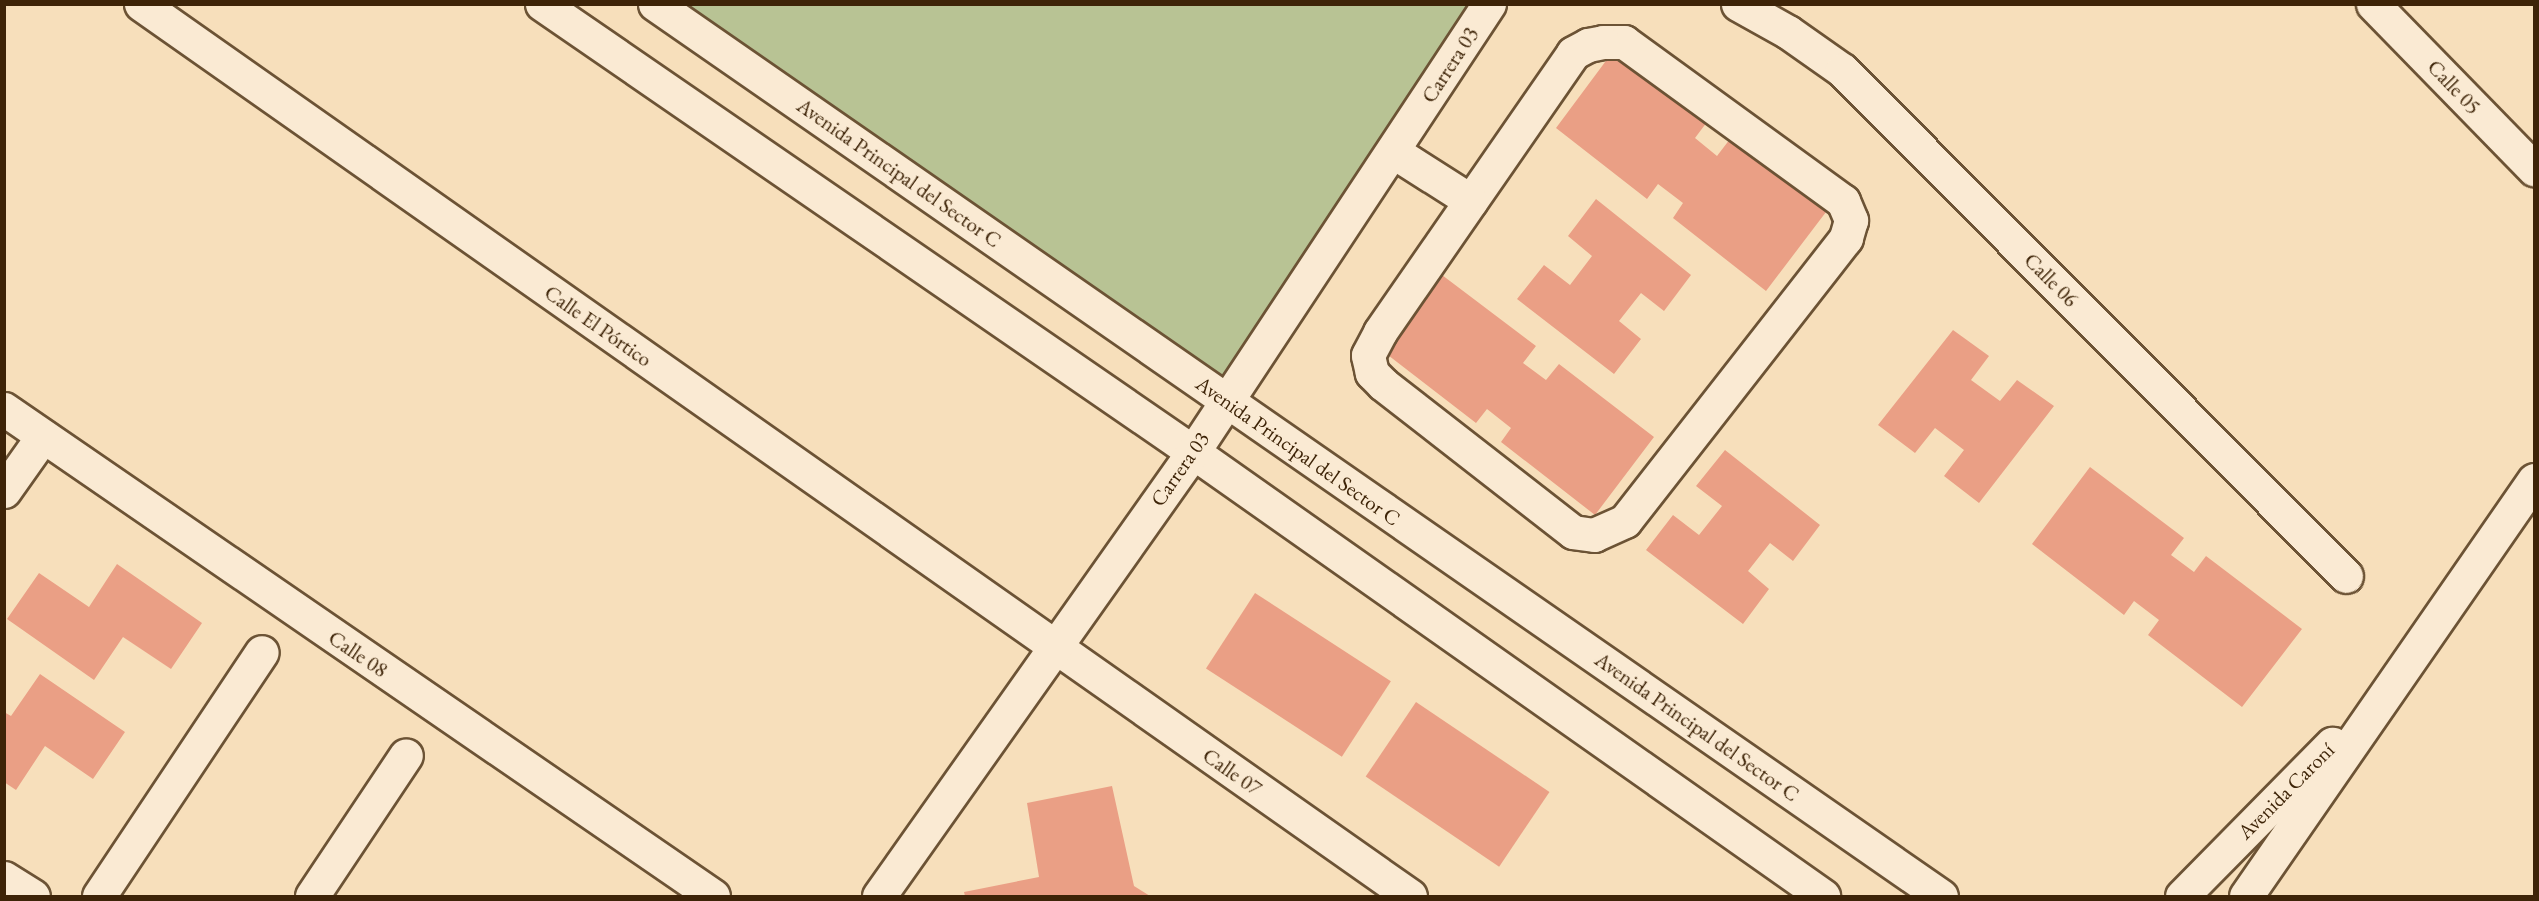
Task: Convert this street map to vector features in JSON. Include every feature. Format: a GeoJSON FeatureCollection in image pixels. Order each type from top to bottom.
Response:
{"type":"FeatureCollection","features":[{"type":"Feature","properties":{"kind":"street","name":"Calle El Pórtico"},"geometry":{"type":"LineString","coordinates":[[141,4],[1054,648]]}},
{"type":"Feature","properties":{"kind":"street"},"geometry":{"type":"LineString","coordinates":[[542,4],[1193,452],[1823,897]]}},
{"type":"Feature","properties":{"kind":"street","name":"Avenida Principal del Sector C"},"geometry":{"type":"LineString","coordinates":[[655,4],[1941,897]]}},
{"type":"Feature","properties":{"kind":"street","name":"Carrera 03"},"geometry":{"type":"LineString","coordinates":[[879,897],[1193,452],[1394,152],[1489,4]]}},
{"type":"Feature","properties":{"kind":"street","name":"Calle 06"},"geometry":{"type":"LineString","coordinates":[[1738,4],[1788,32],[1842,70],[2346,576]]}},
{"type":"Feature","properties":{"kind":"street","name":"Calle 05"},"geometry":{"type":"LineString","coordinates":[[2373,4],[2535,170]]}},
{"type":"Feature","properties":{"kind":"street"},"geometry":{"type":"LineString","coordinates":[[1603,42],[1624,42],[1843,201],[1851,220],[1846,238],[1625,521],[1594,535],[1573,532],[1372,373],[1368,355],[1380,333],[1471,201],[1573,53],[1603,42]]}},
{"type":"Feature","properties":{"kind":"street"},"geometry":{"type":"LineString","coordinates":[[1394,152],[1471,201]]}},
{"type":"Feature","properties":{"kind":"street","name":"Calle 08"},"geometry":{"type":"LineString","coordinates":[[4,409],[712,897]]}},
{"type":"Feature","properties":{"kind":"street"},"geometry":{"type":"LineString","coordinates":[[4,491],[43,436]]}},
{"type":"Feature","properties":{"kind":"street","name":"Avenida Caroní"},"geometry":{"type":"LineString","coordinates":[[2246,897],[2535,480]]}},
{"type":"Feature","properties":{"kind":"street","name":"Calle 07"},"geometry":{"type":"LineString","coordinates":[[1054,648],[1410,897]]}},
{"type":"Feature","properties":{"kind":"street"},"geometry":{"type":"LineString","coordinates":[[99,897],[262,652]]}},
{"type":"Feature","properties":{"kind":"street","name":"Avenida Caroní"},"geometry":{"type":"LineString","coordinates":[[2182,897],[2391,685]]}},
{"type":"Feature","properties":{"kind":"street"},"geometry":{"type":"LineString","coordinates":[[312,897],[406,755]]}},
{"type":"Feature","properties":{"kind":"street"},"geometry":{"type":"LineString","coordinates":[[4,878],[33,897]]}},
{"type":"Feature","properties":{"kind":"green space"},"geometry":{"type":"Polygon","coordinates":[[[655,5],[1489,5],[1226,401],[655,5]]]}},
{"type":"Feature","properties":{"kind":"building"},"geometry":{"type":"Polygon","coordinates":[[[1614,50],[1707,122],[1695,138],[1717,156],[1730,139],[1826,212],[1766,291],[1673,218],[1683,203],[1658,184],[1647,199],[1556,128],[1614,50]]]}},
{"type":"Feature","properties":{"kind":"building"},"geometry":{"type":"Polygon","coordinates":[[[1596,199],[1691,275],[1664,311],[1641,293],[1619,321],[1641,339],[1614,374],[1517,299],[1544,265],[1570,285],[1592,256],[1568,236],[1596,199]]]}},
{"type":"Feature","properties":{"kind":"building"},"geometry":{"type":"Polygon","coordinates":[[[1442,275],[1536,346],[1523,363],[1546,380],[1559,364],[1654,437],[1595,515],[1501,442],[1511,428],[1487,409],[1476,423],[1384,352],[1442,275]]]}},
{"type":"Feature","properties":{"kind":"building"},"geometry":{"type":"Polygon","coordinates":[[[1953,330],[1989,356],[1971,380],[2000,401],[2017,380],[2054,406],[1979,503],[1944,476],[1964,450],[1935,428],[1915,453],[1878,425],[1953,330]]]}},
{"type":"Feature","properties":{"kind":"building"},"geometry":{"type":"Polygon","coordinates":[[[1725,450],[1820,525],[1793,561],[1770,543],[1748,571],[1769,589],[1743,624],[1646,550],[1673,515],[1699,535],[1722,506],[1696,486],[1725,450]]]}},
{"type":"Feature","properties":{"kind":"building"},"geometry":{"type":"Polygon","coordinates":[[[2090,467],[2184,538],[2171,555],[2194,572],[2206,556],[2302,629],[2242,707],[2148,635],[2159,620],[2134,601],[2124,615],[2032,544],[2090,467]]]}},
{"type":"Feature","properties":{"kind":"building"},"geometry":{"type":"Polygon","coordinates":[[[117,564],[202,623],[171,669],[123,637],[94,680],[7,619],[39,573],[89,607],[117,564]]]}},
{"type":"Feature","properties":{"kind":"building"},"geometry":{"type":"Polygon","coordinates":[[[1255,593],[1391,681],[1342,757],[1206,668],[1255,593]]]}},
{"type":"Feature","properties":{"kind":"building"},"geometry":{"type":"Polygon","coordinates":[[[40,674],[125,732],[93,779],[45,746],[16,790],[4,782],[4,712],[11,716],[40,674]]]}},
{"type":"Feature","properties":{"kind":"building"},"geometry":{"type":"Polygon","coordinates":[[[1416,702],[1549,792],[1499,867],[1366,777],[1416,702]]]}},
{"type":"Feature","properties":{"kind":"building"},"geometry":{"type":"Polygon","coordinates":[[[1112,786],[1134,886],[1150,896],[965,896],[964,892],[1039,877],[1027,803],[1112,786]]]}}]}
